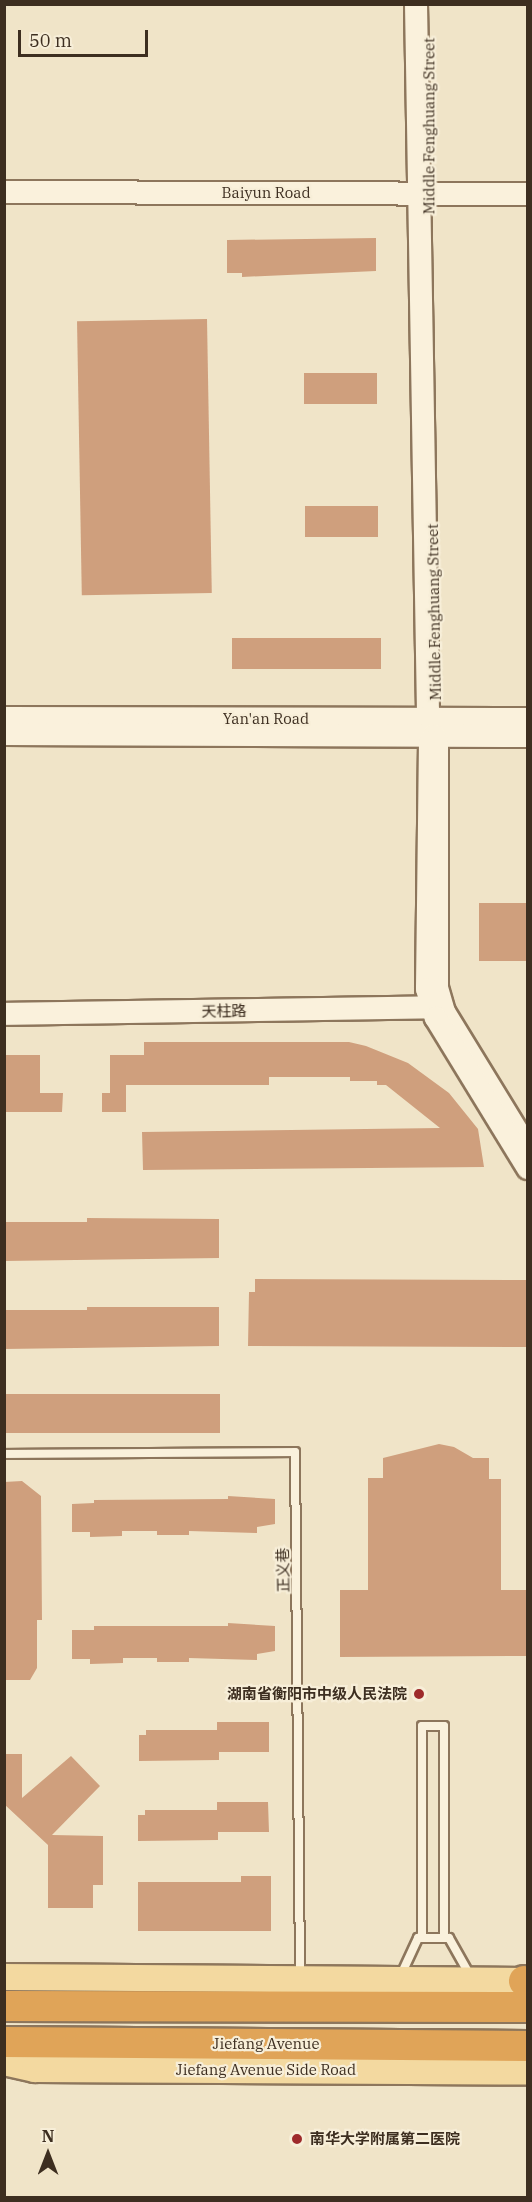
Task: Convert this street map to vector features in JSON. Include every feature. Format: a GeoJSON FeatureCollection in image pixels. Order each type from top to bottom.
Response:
{"type":"FeatureCollection","features":[{"type":"Feature","properties":{"kind":"highway"},"geometry":{"type":"LineString","coordinates":[[4,2006],[527,1988]]}},
{"type":"Feature","properties":{"kind":"highway","name":"Jiefang Avenue"},"geometry":{"type":"LineString","coordinates":[[4,2042],[527,2053]]}},
{"type":"Feature","properties":{"kind":"main road"},"geometry":{"type":"LineString","coordinates":[[4,1977],[473,1980],[527,1988]]}},
{"type":"Feature","properties":{"kind":"main road"},"geometry":{"type":"LineString","coordinates":[[4,2054],[39,2043]]}},
{"type":"Feature","properties":{"kind":"main road","name":"Jiefang Avenue Side Road"},"geometry":{"type":"LineString","coordinates":[[4,2062],[36,2069],[527,2053]]}},
{"type":"Feature","properties":{"kind":"street","name":"Middle Fenghuang Street"},"geometry":{"type":"LineString","coordinates":[[416,4],[423,186],[433,728],[437,742],[438,1008],[528,1168]]}},
{"type":"Feature","properties":{"kind":"street","name":"Middle Fenghuang Street"},"geometry":{"type":"LineString","coordinates":[[423,186],[428,4]]}},
{"type":"Feature","properties":{"kind":"street","name":"Baiyun Road"},"geometry":{"type":"LineString","coordinates":[[4,192],[423,186],[528,179]]}},
{"type":"Feature","properties":{"kind":"street","name":"Baiyun Road"},"geometry":{"type":"LineString","coordinates":[[4,180],[423,186],[528,194]]}},
{"type":"Feature","properties":{"kind":"street","name":"Yan'an Road"},"geometry":{"type":"LineString","coordinates":[[4,718],[433,728],[528,736]]}},
{"type":"Feature","properties":{"kind":"street","name":"Yan'an Road"},"geometry":{"type":"LineString","coordinates":[[4,734],[433,728],[528,719]]}},
{"type":"Feature","properties":{"kind":"street","name":"Middle Fenghuang Street"},"geometry":{"type":"LineString","coordinates":[[438,1008],[528,1149]]}},
{"type":"Feature","properties":{"kind":"street","name":"天柱路"},"geometry":{"type":"LineString","coordinates":[[4,1014],[438,1008]]}},
{"type":"Feature","properties":{"kind":"lane","name":"正义巷"},"geometry":{"type":"LineString","coordinates":[[4,1454],[295,1452],[300,1979]]}},
{"type":"Feature","properties":{"kind":"lane"},"geometry":{"type":"LineString","coordinates":[[422,1938],[422,1726],[444,1726],[444,1938]]}},
{"type":"Feature","properties":{"kind":"lane"},"geometry":{"type":"LineString","coordinates":[[399,1980],[418,1938],[449,1938],[473,1980]]}},
{"type":"Feature","properties":{"kind":"building"},"geometry":{"type":"Polygon","coordinates":[[[376,238],[376,271],[242,277],[242,273],[227,273],[227,240],[376,238]]]}},
{"type":"Feature","properties":{"kind":"building"},"geometry":{"type":"Polygon","coordinates":[[[207,319],[212,593],[82,595],[77,321],[207,319]]]}},
{"type":"Feature","properties":{"kind":"building"},"geometry":{"type":"Polygon","coordinates":[[[304,373],[377,373],[377,404],[304,404],[304,373]]]}},
{"type":"Feature","properties":{"kind":"building"},"geometry":{"type":"Polygon","coordinates":[[[305,506],[378,506],[378,537],[305,537],[305,506]]]}},
{"type":"Feature","properties":{"kind":"building"},"geometry":{"type":"Polygon","coordinates":[[[232,638],[381,638],[381,669],[232,669],[232,638]]]}},
{"type":"Feature","properties":{"kind":"building"},"geometry":{"type":"Polygon","coordinates":[[[479,903],[528,903],[528,961],[479,961],[479,903]]]}},
{"type":"Feature","properties":{"kind":"building"},"geometry":{"type":"Polygon","coordinates":[[[144,1042],[349,1042],[366,1046],[408,1063],[449,1093],[478,1129],[484,1167],[143,1170],[142,1132],[440,1128],[386,1085],[377,1085],[377,1081],[350,1081],[350,1077],[269,1077],[269,1085],[126,1085],[126,1112],[102,1112],[102,1093],[110,1093],[110,1055],[144,1055],[144,1042]]]}},
{"type":"Feature","properties":{"kind":"building"},"geometry":{"type":"Polygon","coordinates":[[[4,1055],[40,1055],[40,1093],[63,1093],[62,1112],[4,1112],[4,1055]]]}},
{"type":"Feature","properties":{"kind":"building"},"geometry":{"type":"Polygon","coordinates":[[[87,1218],[219,1219],[219,1258],[4,1261],[4,1222],[87,1222],[87,1218]]]}},
{"type":"Feature","properties":{"kind":"building"},"geometry":{"type":"Polygon","coordinates":[[[255,1279],[528,1280],[528,1347],[248,1346],[249,1292],[255,1292],[255,1279]]]}},
{"type":"Feature","properties":{"kind":"building"},"geometry":{"type":"Polygon","coordinates":[[[87,1307],[219,1307],[219,1346],[4,1349],[4,1310],[87,1310],[87,1307]]]}},
{"type":"Feature","properties":{"kind":"building"},"geometry":{"type":"Polygon","coordinates":[[[4,1394],[220,1394],[220,1433],[4,1433],[4,1394]]]}},
{"type":"Feature","properties":{"kind":"building"},"geometry":{"type":"Polygon","coordinates":[[[439,1444],[454,1447],[473,1458],[489,1458],[489,1479],[501,1479],[501,1590],[528,1590],[528,1656],[340,1657],[340,1590],[368,1590],[368,1478],[383,1478],[383,1458],[439,1444]]]}},
{"type":"Feature","properties":{"kind":"building"},"geometry":{"type":"Polygon","coordinates":[[[22,1481],[41,1496],[42,1620],[37,1620],[37,1668],[30,1680],[4,1680],[4,1482],[22,1481]]]}},
{"type":"Feature","properties":{"kind":"building"},"geometry":{"type":"Polygon","coordinates":[[[228,1496],[275,1499],[275,1524],[257,1527],[257,1533],[189,1531],[189,1535],[157,1535],[157,1531],[122,1531],[122,1536],[90,1537],[90,1532],[72,1532],[72,1504],[94,1503],[94,1500],[228,1499],[228,1496]]]}},
{"type":"Feature","properties":{"kind":"building"},"geometry":{"type":"Polygon","coordinates":[[[228,1623],[275,1626],[275,1651],[257,1654],[257,1660],[189,1658],[189,1662],[157,1662],[157,1658],[123,1658],[123,1663],[90,1664],[90,1659],[72,1659],[72,1630],[94,1630],[94,1626],[228,1626],[228,1623]]]}},
{"type":"Feature","properties":{"kind":"building"},"geometry":{"type":"Polygon","coordinates":[[[217,1722],[269,1722],[269,1752],[219,1752],[219,1760],[139,1761],[139,1735],[146,1735],[146,1730],[217,1730],[217,1722]]]}},
{"type":"Feature","properties":{"kind":"building"},"geometry":{"type":"Polygon","coordinates":[[[4,1754],[22,1754],[22,1798],[71,1756],[100,1786],[52,1835],[103,1836],[103,1885],[93,1885],[93,1908],[48,1908],[48,1845],[4,1804],[4,1754]]]}},
{"type":"Feature","properties":{"kind":"building"},"geometry":{"type":"Polygon","coordinates":[[[217,1802],[268,1802],[269,1832],[218,1832],[218,1840],[138,1841],[138,1815],[145,1815],[145,1810],[217,1810],[217,1802]]]}},
{"type":"Feature","properties":{"kind":"building"},"geometry":{"type":"Polygon","coordinates":[[[241,1876],[271,1876],[271,1931],[138,1931],[138,1882],[241,1882],[241,1876]]]}},
{"type":"Feature","properties":{"kind":"place","name":"湖南省衡阳市中级人民法院"},"geometry":{"type":"Point","coordinates":[419,1694]}},
{"type":"Feature","properties":{"kind":"place","name":"南华大学附属第二医院"},"geometry":{"type":"Point","coordinates":[297,2139]}}]}
